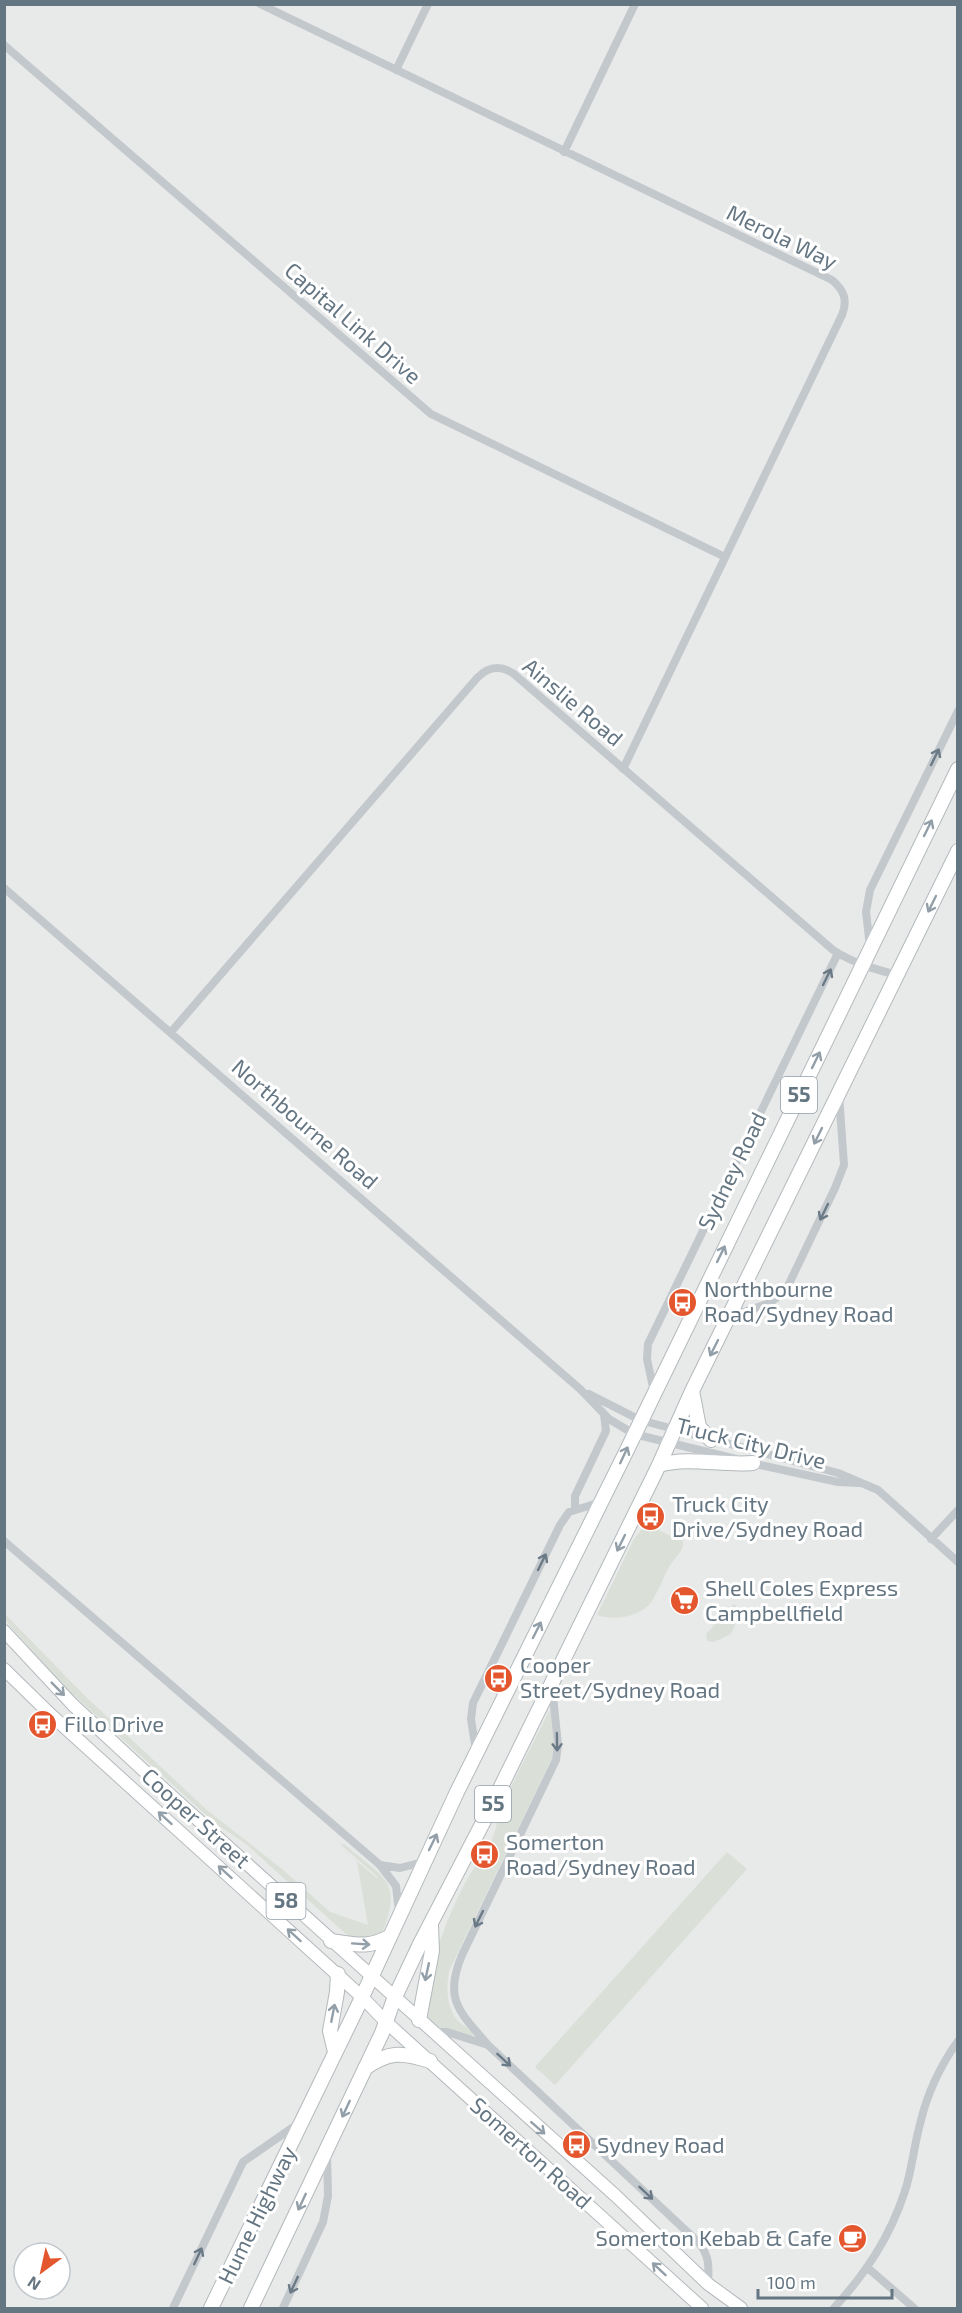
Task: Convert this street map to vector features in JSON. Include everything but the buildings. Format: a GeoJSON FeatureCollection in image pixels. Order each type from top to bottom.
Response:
{"type":"FeatureCollection","features":[{"type":"Feature","properties":{"kind":"highway","name":"Sydney Road"},"geometry":{"type":"LineString","coordinates":[[370,1977],[476,1751],[601,1502],[957,769]]}},
{"type":"Feature","properties":{"kind":"highway","name":"55"},"geometry":{"type":"LineString","coordinates":[[394,1999],[492,1807],[659,1465],[692,1391],[957,852]]}},
{"type":"Feature","properties":{"kind":"highway"},"geometry":{"type":"LineString","coordinates":[[692,1391],[699,1427],[711,1440]]}},
{"type":"Feature","properties":{"kind":"highway"},"geometry":{"type":"LineString","coordinates":[[659,1465],[687,1460],[731,1464],[753,1463]]}},
{"type":"Feature","properties":{"kind":"highway"},"geometry":{"type":"LineString","coordinates":[[419,2020],[432,1951],[431,1923]]}},
{"type":"Feature","properties":{"kind":"highway"},"geometry":{"type":"LineString","coordinates":[[332,1941],[367,1945],[376,1944],[389,1937]]}},
{"type":"Feature","properties":{"kind":"highway"},"geometry":{"type":"LineString","coordinates":[[335,2052],[330,2031],[338,1974]]}},
{"type":"Feature","properties":{"kind":"highway","name":"Hume Highway"},"geometry":{"type":"LineString","coordinates":[[211,2308],[303,2121],[370,1977]]}},
{"type":"Feature","properties":{"kind":"highway","name":"Hume Highway"},"geometry":{"type":"LineString","coordinates":[[251,2308],[327,2150],[386,2022],[394,1999]]}},
{"type":"Feature","properties":{"kind":"highway"},"geometry":{"type":"LineString","coordinates":[[364,2069],[380,2058],[395,2055],[410,2054],[430,2061]]}},
{"type":"Feature","properties":{"kind":"main road","name":"Cooper Street"},"geometry":{"type":"LineString","coordinates":[[4,1631],[81,1712],[394,1999]]}},
{"type":"Feature","properties":{"kind":"main road","name":"Cooper Street"},"geometry":{"type":"LineString","coordinates":[[4,1669],[338,1974],[386,2022]]}},
{"type":"Feature","properties":{"kind":"main road"},"geometry":{"type":"LineString","coordinates":[[30,1695],[40,1671]]}},
{"type":"Feature","properties":{"kind":"main road"},"geometry":{"type":"LineString","coordinates":[[208,1857],[222,1842]]}},
{"type":"Feature","properties":{"kind":"main road","name":"Somerton Road"},"geometry":{"type":"LineString","coordinates":[[394,1999],[616,2196],[708,2284],[741,2308]]}},
{"type":"Feature","properties":{"kind":"main road","name":"Somerton Road"},"geometry":{"type":"LineString","coordinates":[[386,2022],[702,2308]]}},
{"type":"Feature","properties":{"kind":"street","name":"Merola Way"},"geometry":{"type":"LineString","coordinates":[[260,4],[832,280],[839,286],[845,297],[845,309],[623,769]]}},
{"type":"Feature","properties":{"kind":"street"},"geometry":{"type":"LineString","coordinates":[[396,70],[428,4]]}},
{"type":"Feature","properties":{"kind":"street"},"geometry":{"type":"LineString","coordinates":[[564,152],[635,4]]}},
{"type":"Feature","properties":{"kind":"street","name":"Capital Link Drive"},"geometry":{"type":"LineString","coordinates":[[4,45],[430,414],[725,557]]}},
{"type":"Feature","properties":{"kind":"street","name":"Ainslie Road"},"geometry":{"type":"LineString","coordinates":[[171,1032],[477,678],[487,669],[497,668],[514,674],[838,953],[862,965],[897,975]]}},
{"type":"Feature","properties":{"kind":"street"},"geometry":{"type":"LineString","coordinates":[[870,947],[866,912],[870,890],[957,711]]}},
{"type":"Feature","properties":{"kind":"street","name":"Northbourne Road"},"geometry":{"type":"LineString","coordinates":[[4,888],[580,1389],[604,1413],[634,1434]]}},
{"type":"Feature","properties":{"kind":"street","name":"Sydney Road"},"geometry":{"type":"LineString","coordinates":[[654,1392],[647,1359],[648,1344],[838,953]]}},
{"type":"Feature","properties":{"kind":"street"},"geometry":{"type":"LineString","coordinates":[[729,1317],[776,1300],[786,1290],[791,1280],[844,1165],[838,1095]]}},
{"type":"Feature","properties":{"kind":"street","name":"Northbourne Road"},"geometry":{"type":"LineString","coordinates":[[580,1389],[640,1420]]}},
{"type":"Feature","properties":{"kind":"street"},"geometry":{"type":"LineString","coordinates":[[576,1509],[575,1496],[606,1431],[604,1413]]}},
{"type":"Feature","properties":{"kind":"street","name":"Truck City Drive"},"geometry":{"type":"LineString","coordinates":[[640,1420],[671,1436],[753,1463],[838,1482],[859,1483]]}},
{"type":"Feature","properties":{"kind":"street","name":"Truck City Drive"},"geometry":{"type":"LineString","coordinates":[[634,1434],[711,1440],[838,1473],[878,1490],[957,1562]]}},
{"type":"Feature","properties":{"kind":"street"},"geometry":{"type":"LineString","coordinates":[[476,1751],[471,1719],[473,1703],[564,1517],[576,1509],[601,1502]]}},
{"type":"Feature","properties":{"kind":"street"},"geometry":{"type":"LineString","coordinates":[[931,1539],[957,1510]]}},
{"type":"Feature","properties":{"kind":"street"},"geometry":{"type":"LineString","coordinates":[[4,1541],[380,1865],[396,1886],[399,1915]]}},
{"type":"Feature","properties":{"kind":"street"},"geometry":{"type":"LineString","coordinates":[[552,1684],[558,1745],[556,1760],[462,1955],[453,1979],[457,2009],[488,2045],[698,2242],[706,2251],[709,2260],[708,2284]]}},
{"type":"Feature","properties":{"kind":"street"},"geometry":{"type":"LineString","coordinates":[[380,1865],[400,1868],[423,1862]]}},
{"type":"Feature","properties":{"kind":"street"},"geometry":{"type":"LineString","coordinates":[[433,2032],[447,2032],[488,2045]]}},
{"type":"Feature","properties":{"kind":"street"},"geometry":{"type":"LineString","coordinates":[[834,2308],[868,2268],[883,2244],[905,2190],[926,2101],[945,2059],[957,2041]]}},
{"type":"Feature","properties":{"kind":"street","name":"Hume Highway"},"geometry":{"type":"LineString","coordinates":[[173,2308],[243,2162],[303,2121]]}},
{"type":"Feature","properties":{"kind":"street","name":"Hume Highway"},"geometry":{"type":"LineString","coordinates":[[283,2308],[323,2222],[328,2196],[327,2150]]}},
{"type":"Feature","properties":{"kind":"street"},"geometry":{"type":"LineString","coordinates":[[868,2268],[914,2308]]}},
{"type":"Feature","properties":{"kind":"shaded area"},"geometry":{"type":"Polygon","coordinates":[[[5,5],[957,5],[957,2308],[5,2308],[5,5]]]}},
{"type":"Feature","properties":{"kind":"shaded area"},"geometry":{"type":"Polygon","coordinates":[[[646,1524],[677,1539],[681,1535],[683,1544],[680,1552],[669,1567],[652,1601],[641,1611],[611,1618],[597,1615],[634,1539],[646,1524]]]}},
{"type":"Feature","properties":{"kind":"shaded area"},"geometry":{"type":"Polygon","coordinates":[[[734,1604],[740,1613],[731,1634],[714,1642],[707,1641],[706,1634],[734,1604]]]}},
{"type":"Feature","properties":{"kind":"shaded area"},"geometry":{"type":"Polygon","coordinates":[[[4,1613],[85,1696],[208,1811],[282,1869],[330,1912],[368,1925],[357,1862],[337,1845],[377,1878],[340,1844],[344,1844],[370,1865],[386,1882],[390,1891],[391,1903],[381,1936],[354,1939],[346,1934],[246,1844],[215,1823],[65,1687],[10,1626],[4,1613]]]}},
{"type":"Feature","properties":{"kind":"shaded area"},"geometry":{"type":"Polygon","coordinates":[[[550,1709],[554,1747],[552,1758],[449,1971],[447,1991],[452,2012],[460,2023],[476,2036],[441,2028],[435,2025],[427,2015],[426,2002],[432,1965],[439,1943],[464,1885],[487,1850],[506,1799],[550,1709]]]}},
{"type":"Feature","properties":{"kind":"shaded area"},"geometry":{"type":"Polygon","coordinates":[[[727,1852],[747,1869],[555,2085],[535,2067],[727,1852]]]}},
{"type":"Feature","properties":{"kind":"place","name":"Northbourne Road/Sydney Road"},"geometry":{"type":"Point","coordinates":[683,1302]}},
{"type":"Feature","properties":{"kind":"place","name":"Truck City Drive/Sydney Road"},"geometry":{"type":"Point","coordinates":[651,1517]}},
{"type":"Feature","properties":{"kind":"place","name":"Shell Coles Express Campbellfield"},"geometry":{"type":"Point","coordinates":[684,1601]}},
{"type":"Feature","properties":{"kind":"place","name":"Cooper Street/Sydney Road"},"geometry":{"type":"Point","coordinates":[499,1678]}},
{"type":"Feature","properties":{"kind":"place","name":"Fillo Drive"},"geometry":{"type":"Point","coordinates":[43,1724]}},
{"type":"Feature","properties":{"kind":"place","name":"Somerton Road/Sydney Road"},"geometry":{"type":"Point","coordinates":[485,1855]}},
{"type":"Feature","properties":{"kind":"place","name":"Sydney Road"},"geometry":{"type":"Point","coordinates":[576,2145]}},
{"type":"Feature","properties":{"kind":"place","name":"Somerton Kebab & Cafe"},"geometry":{"type":"Point","coordinates":[853,2238]}}]}
